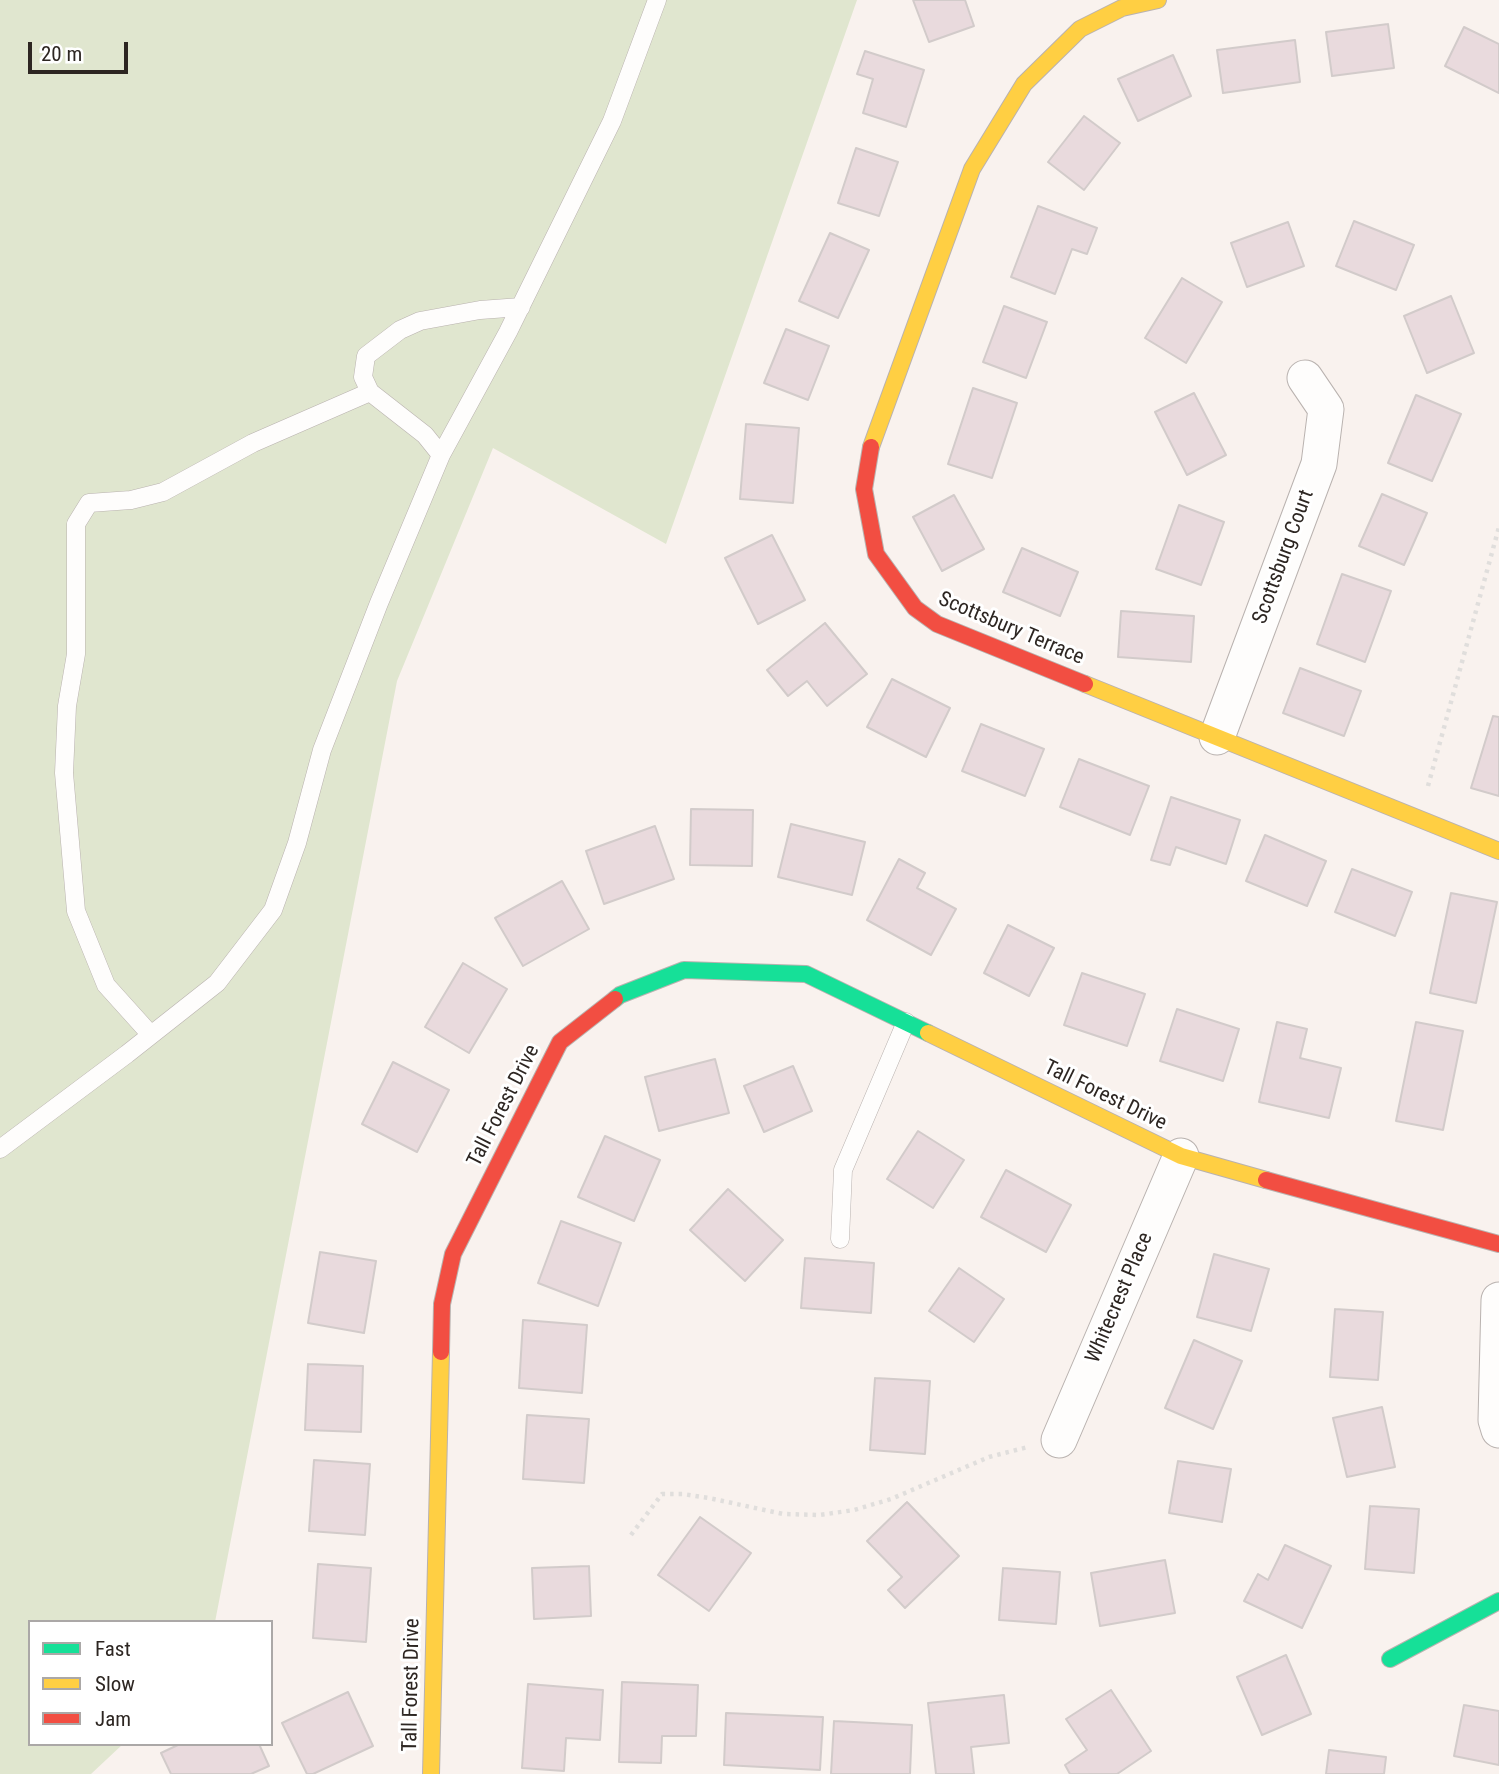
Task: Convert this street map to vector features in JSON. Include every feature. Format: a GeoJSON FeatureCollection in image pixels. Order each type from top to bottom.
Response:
{"type":"FeatureCollection","features":[{"type":"Feature","properties":{"kind":"street","name":"Scottsbury Terrace"},"geometry":{"type":"LineString","coordinates":[[1158,0],[1122,8],[1080,29],[1024,84],[972,169],[870,449],[864,489],[876,554],[915,608],[937,624],[1499,851]]}},
{"type":"Feature","properties":{"kind":"street","name":"Scottsburg Court"},"geometry":{"type":"LineString","coordinates":[[1217,737],[1319,464],[1326,409],[1305,377]]}},
{"type":"Feature","properties":{"kind":"street","name":"Tall Forest Drive"},"geometry":{"type":"LineString","coordinates":[[431,1774],[442,1304],[453,1254],[560,1042],[620,995],[684,970],[806,974],[1181,1156],[1499,1244]]}},
{"type":"Feature","properties":{"kind":"street","name":"Whitecrest Place"},"geometry":{"type":"LineString","coordinates":[[1059,1440],[1181,1156]]}},
{"type":"Feature","properties":{"kind":"street"},"geometry":{"type":"LineString","coordinates":[[1499,1300],[1496,1420],[1499,1430]]}},
{"type":"Feature","properties":{"kind":"street"},"geometry":{"type":"LineString","coordinates":[[1390,1660],[1499,1601]]}},
{"type":"Feature","properties":{"kind":"lane"},"geometry":{"type":"LineString","coordinates":[[0,1149],[217,983],[274,910],[297,843],[321,750],[441,455],[521,307],[612,121],[657,0]]}},
{"type":"Feature","properties":{"kind":"lane"},"geometry":{"type":"LineString","coordinates":[[441,455],[425,435],[370,393],[363,377],[366,356],[400,330],[420,321],[480,310],[521,307]]}},
{"type":"Feature","properties":{"kind":"lane"},"geometry":{"type":"LineString","coordinates":[[151,1035],[106,985],[76,911],[64,773],[67,706],[76,654],[76,524],[89,503],[131,499],[163,492],[253,443],[370,393]]}},
{"type":"Feature","properties":{"kind":"lane"},"geometry":{"type":"LineString","coordinates":[[839,1238],[844,1170],[906,1023]]}},
{"type":"Feature","properties":{"kind":"path"},"geometry":{"type":"LineString","coordinates":[[1419,819],[1499,527]]}},
{"type":"Feature","properties":{"kind":"path"},"geometry":{"type":"LineString","coordinates":[[631,1535],[662,1494],[683,1493],[709,1497],[783,1514],[820,1515],[854,1510],[891,1499],[989,1457]]}},
{"type":"Feature","properties":{"kind":"green space"},"geometry":{"type":"Polygon","coordinates":[[[0,0],[857,0],[666,544],[493,448],[397,681],[215,1620],[28,1620],[28,1746],[121,1746],[91,1774],[0,1774],[0,0]]]}},
{"type":"Feature","properties":{"kind":"building"},"geometry":{"type":"Polygon","coordinates":[[[913,0],[965,0],[974,26],[929,42],[913,0]]]}},
{"type":"Feature","properties":{"kind":"building"},"geometry":{"type":"Polygon","coordinates":[[[1388,24],[1394,68],[1332,76],[1326,32],[1388,24]]]}},
{"type":"Feature","properties":{"kind":"building"},"geometry":{"type":"Polygon","coordinates":[[[1464,27],[1499,44],[1499,93],[1445,66],[1464,27]]]}},
{"type":"Feature","properties":{"kind":"building"},"geometry":{"type":"Polygon","coordinates":[[[1295,40],[1300,82],[1223,93],[1217,50],[1295,40]]]}},
{"type":"Feature","properties":{"kind":"building"},"geometry":{"type":"Polygon","coordinates":[[[865,51],[924,70],[906,127],[863,113],[873,79],[857,74],[865,51]]]}},
{"type":"Feature","properties":{"kind":"building"},"geometry":{"type":"Polygon","coordinates":[[[1173,55],[1191,96],[1138,121],[1118,79],[1173,55]]]}},
{"type":"Feature","properties":{"kind":"building"},"geometry":{"type":"Polygon","coordinates":[[[1084,116],[1120,143],[1084,190],[1048,162],[1084,116]]]}},
{"type":"Feature","properties":{"kind":"building"},"geometry":{"type":"Polygon","coordinates":[[[856,148],[898,162],[879,216],[838,203],[856,148]]]}},
{"type":"Feature","properties":{"kind":"building"},"geometry":{"type":"Polygon","coordinates":[[[1038,206],[1097,228],[1087,254],[1072,249],[1055,294],[1011,277],[1038,206]]]}},
{"type":"Feature","properties":{"kind":"building"},"geometry":{"type":"Polygon","coordinates":[[[1354,221],[1414,245],[1396,290],[1336,266],[1354,221]]]}},
{"type":"Feature","properties":{"kind":"building"},"geometry":{"type":"Polygon","coordinates":[[[1288,222],[1304,266],[1247,287],[1231,243],[1288,222]]]}},
{"type":"Feature","properties":{"kind":"building"},"geometry":{"type":"Polygon","coordinates":[[[830,233],[869,250],[838,318],[799,301],[830,233]]]}},
{"type":"Feature","properties":{"kind":"building"},"geometry":{"type":"Polygon","coordinates":[[[1182,278],[1222,302],[1186,363],[1145,338],[1182,278]]]}},
{"type":"Feature","properties":{"kind":"building"},"geometry":{"type":"Polygon","coordinates":[[[1451,296],[1474,353],[1427,373],[1404,316],[1451,296]]]}},
{"type":"Feature","properties":{"kind":"building"},"geometry":{"type":"Polygon","coordinates":[[[1004,306],[1047,322],[1026,378],[983,362],[1004,306]]]}},
{"type":"Feature","properties":{"kind":"building"},"geometry":{"type":"Polygon","coordinates":[[[786,329],[829,346],[808,400],[764,383],[786,329]]]}},
{"type":"Feature","properties":{"kind":"building"},"geometry":{"type":"Polygon","coordinates":[[[973,388],[1017,403],[992,478],[948,464],[973,388]]]}},
{"type":"Feature","properties":{"kind":"building"},"geometry":{"type":"Polygon","coordinates":[[[1194,393],[1226,455],[1187,475],[1155,412],[1194,393]]]}},
{"type":"Feature","properties":{"kind":"building"},"geometry":{"type":"Polygon","coordinates":[[[1416,395],[1461,414],[1432,481],[1388,463],[1416,395]]]}},
{"type":"Feature","properties":{"kind":"building"},"geometry":{"type":"Polygon","coordinates":[[[746,424],[799,428],[793,503],[740,499],[746,424]]]}},
{"type":"Feature","properties":{"kind":"building"},"geometry":{"type":"Polygon","coordinates":[[[1382,494],[1427,513],[1404,565],[1359,546],[1382,494]]]}},
{"type":"Feature","properties":{"kind":"building"},"geometry":{"type":"Polygon","coordinates":[[[954,495],[984,549],[942,571],[913,517],[954,495]]]}},
{"type":"Feature","properties":{"kind":"building"},"geometry":{"type":"Polygon","coordinates":[[[1179,505],[1224,522],[1201,585],[1156,569],[1179,505]]]}},
{"type":"Feature","properties":{"kind":"building"},"geometry":{"type":"Polygon","coordinates":[[[772,535],[805,600],[758,624],[725,558],[772,535]]]}},
{"type":"Feature","properties":{"kind":"building"},"geometry":{"type":"Polygon","coordinates":[[[1022,548],[1078,572],[1060,616],[1003,592],[1022,548]]]}},
{"type":"Feature","properties":{"kind":"building"},"geometry":{"type":"Polygon","coordinates":[[[1342,574],[1391,591],[1365,662],[1317,644],[1342,574]]]}},
{"type":"Feature","properties":{"kind":"building"},"geometry":{"type":"Polygon","coordinates":[[[1121,611],[1194,616],[1191,662],[1118,657],[1121,611]]]}},
{"type":"Feature","properties":{"kind":"building"},"geometry":{"type":"Polygon","coordinates":[[[825,623],[867,674],[827,706],[807,681],[788,696],[767,670],[825,623]]]}},
{"type":"Feature","properties":{"kind":"building"},"geometry":{"type":"Polygon","coordinates":[[[1300,668],[1361,691],[1344,736],[1283,713],[1300,668]]]}},
{"type":"Feature","properties":{"kind":"building"},"geometry":{"type":"Polygon","coordinates":[[[892,679],[950,708],[926,757],[867,727],[892,679]]]}},
{"type":"Feature","properties":{"kind":"building"},"geometry":{"type":"Polygon","coordinates":[[[1493,716],[1499,717],[1499,796],[1471,788],[1493,716]]]}},
{"type":"Feature","properties":{"kind":"building"},"geometry":{"type":"Polygon","coordinates":[[[981,724],[1044,749],[1025,796],[962,771],[981,724]]]}},
{"type":"Feature","properties":{"kind":"building"},"geometry":{"type":"Polygon","coordinates":[[[1079,759],[1149,786],[1130,835],[1060,807],[1079,759]]]}},
{"type":"Feature","properties":{"kind":"building"},"geometry":{"type":"Polygon","coordinates":[[[1171,797],[1240,820],[1226,864],[1176,847],[1170,865],[1151,860],[1171,797]]]}},
{"type":"Feature","properties":{"kind":"building"},"geometry":{"type":"Polygon","coordinates":[[[691,809],[753,810],[752,866],[690,865],[691,809]]]}},
{"type":"Feature","properties":{"kind":"building"},"geometry":{"type":"Polygon","coordinates":[[[791,824],[865,842],[852,895],[778,877],[791,824]]]}},
{"type":"Feature","properties":{"kind":"building"},"geometry":{"type":"Polygon","coordinates":[[[655,826],[674,879],[604,904],[586,851],[655,826]]]}},
{"type":"Feature","properties":{"kind":"building"},"geometry":{"type":"Polygon","coordinates":[[[1265,835],[1326,861],[1307,906],[1246,881],[1265,835]]]}},
{"type":"Feature","properties":{"kind":"building"},"geometry":{"type":"Polygon","coordinates":[[[899,859],[925,873],[917,888],[956,909],[931,955],[867,920],[899,859]]]}},
{"type":"Feature","properties":{"kind":"building"},"geometry":{"type":"Polygon","coordinates":[[[1352,869],[1412,892],[1395,936],[1335,912],[1352,869]]]}},
{"type":"Feature","properties":{"kind":"building"},"geometry":{"type":"Polygon","coordinates":[[[562,881],[589,929],[523,966],[495,918],[562,881]]]}},
{"type":"Feature","properties":{"kind":"building"},"geometry":{"type":"Polygon","coordinates":[[[1451,893],[1497,902],[1476,1003],[1430,993],[1451,893]]]}},
{"type":"Feature","properties":{"kind":"building"},"geometry":{"type":"Polygon","coordinates":[[[1008,925],[1054,948],[1029,996],[984,973],[1008,925]]]}},
{"type":"Feature","properties":{"kind":"building"},"geometry":{"type":"Polygon","coordinates":[[[463,963],[507,989],[469,1053],[425,1027],[463,963]]]}},
{"type":"Feature","properties":{"kind":"building"},"geometry":{"type":"Polygon","coordinates":[[[1082,973],[1145,994],[1127,1046],[1064,1025],[1082,973]]]}},
{"type":"Feature","properties":{"kind":"building"},"geometry":{"type":"Polygon","coordinates":[[[1177,1009],[1239,1029],[1223,1081],[1160,1061],[1177,1009]]]}},
{"type":"Feature","properties":{"kind":"building"},"geometry":{"type":"Polygon","coordinates":[[[1277,1022],[1307,1029],[1300,1058],[1341,1068],[1329,1118],[1259,1102],[1277,1022]]]}},
{"type":"Feature","properties":{"kind":"building"},"geometry":{"type":"Polygon","coordinates":[[[1416,1022],[1463,1031],[1443,1130],[1396,1121],[1416,1022]]]}},
{"type":"Feature","properties":{"kind":"building"},"geometry":{"type":"Polygon","coordinates":[[[715,1059],[729,1113],[659,1131],[645,1077],[715,1059]]]}},
{"type":"Feature","properties":{"kind":"building"},"geometry":{"type":"Polygon","coordinates":[[[393,1062],[449,1090],[417,1152],[362,1124],[393,1062]]]}},
{"type":"Feature","properties":{"kind":"building"},"geometry":{"type":"Polygon","coordinates":[[[793,1066],[812,1111],[764,1132],[744,1086],[793,1066]]]}},
{"type":"Feature","properties":{"kind":"building"},"geometry":{"type":"Polygon","coordinates":[[[918,1131],[964,1160],[933,1208],[887,1179],[918,1131]]]}},
{"type":"Feature","properties":{"kind":"building"},"geometry":{"type":"Polygon","coordinates":[[[605,1136],[660,1160],[634,1221],[578,1197],[605,1136]]]}},
{"type":"Feature","properties":{"kind":"building"},"geometry":{"type":"Polygon","coordinates":[[[1006,1170],[1071,1205],[1046,1252],[981,1217],[1006,1170]]]}},
{"type":"Feature","properties":{"kind":"building"},"geometry":{"type":"Polygon","coordinates":[[[728,1189],[783,1240],[745,1281],[690,1230],[728,1189]]]}},
{"type":"Feature","properties":{"kind":"building"},"geometry":{"type":"Polygon","coordinates":[[[561,1221],[621,1243],[598,1306],[538,1283],[561,1221]]]}},
{"type":"Feature","properties":{"kind":"building"},"geometry":{"type":"Polygon","coordinates":[[[320,1252],[376,1261],[364,1333],[308,1323],[320,1252]]]}},
{"type":"Feature","properties":{"kind":"building"},"geometry":{"type":"Polygon","coordinates":[[[1214,1254],[1269,1269],[1251,1331],[1197,1317],[1214,1254]]]}},
{"type":"Feature","properties":{"kind":"building"},"geometry":{"type":"Polygon","coordinates":[[[805,1258],[874,1263],[871,1313],[801,1308],[805,1258]]]}},
{"type":"Feature","properties":{"kind":"building"},"geometry":{"type":"Polygon","coordinates":[[[959,1268],[1004,1299],[974,1342],[929,1311],[959,1268]]]}},
{"type":"Feature","properties":{"kind":"building"},"geometry":{"type":"Polygon","coordinates":[[[1335,1309],[1383,1312],[1378,1380],[1330,1377],[1335,1309]]]}},
{"type":"Feature","properties":{"kind":"building"},"geometry":{"type":"Polygon","coordinates":[[[523,1320],[587,1325],[582,1393],[519,1388],[523,1320]]]}},
{"type":"Feature","properties":{"kind":"building"},"geometry":{"type":"Polygon","coordinates":[[[1194,1340],[1242,1361],[1213,1429],[1165,1408],[1194,1340]]]}},
{"type":"Feature","properties":{"kind":"building"},"geometry":{"type":"Polygon","coordinates":[[[308,1364],[363,1366],[361,1432],[305,1430],[308,1364]]]}},
{"type":"Feature","properties":{"kind":"building"},"geometry":{"type":"Polygon","coordinates":[[[875,1378],[930,1381],[925,1454],[870,1450],[875,1378]]]}},
{"type":"Feature","properties":{"kind":"building"},"geometry":{"type":"Polygon","coordinates":[[[1382,1407],[1395,1467],[1347,1477],[1333,1418],[1382,1407]]]}},
{"type":"Feature","properties":{"kind":"building"},"geometry":{"type":"Polygon","coordinates":[[[527,1415],[589,1419],[584,1483],[523,1479],[527,1415]]]}},
{"type":"Feature","properties":{"kind":"building"},"geometry":{"type":"Polygon","coordinates":[[[314,1460],[370,1464],[365,1535],[309,1531],[314,1460]]]}},
{"type":"Feature","properties":{"kind":"building"},"geometry":{"type":"Polygon","coordinates":[[[1178,1461],[1231,1469],[1222,1522],[1169,1513],[1178,1461]]]}},
{"type":"Feature","properties":{"kind":"building"},"geometry":{"type":"Polygon","coordinates":[[[907,1502],[959,1556],[905,1608],[888,1590],[902,1577],[867,1541],[907,1502]]]}},
{"type":"Feature","properties":{"kind":"building"},"geometry":{"type":"Polygon","coordinates":[[[1370,1506],[1419,1509],[1414,1573],[1365,1569],[1370,1506]]]}},
{"type":"Feature","properties":{"kind":"building"},"geometry":{"type":"Polygon","coordinates":[[[700,1517],[751,1553],[709,1611],[658,1575],[700,1517]]]}},
{"type":"Feature","properties":{"kind":"building"},"geometry":{"type":"Polygon","coordinates":[[[1285,1545],[1331,1566],[1302,1628],[1244,1601],[1258,1574],[1268,1580],[1285,1545]]]}},
{"type":"Feature","properties":{"kind":"building"},"geometry":{"type":"Polygon","coordinates":[[[1165,1560],[1175,1613],[1100,1626],[1091,1573],[1165,1560]]]}},
{"type":"Feature","properties":{"kind":"building"},"geometry":{"type":"Polygon","coordinates":[[[318,1564],[371,1568],[366,1642],[313,1638],[318,1564]]]}},
{"type":"Feature","properties":{"kind":"building"},"geometry":{"type":"Polygon","coordinates":[[[589,1566],[591,1616],[534,1619],[532,1568],[589,1566]]]}},
{"type":"Feature","properties":{"kind":"building"},"geometry":{"type":"Polygon","coordinates":[[[1003,1568],[1060,1572],[1056,1624],[999,1620],[1003,1568]]]}},
{"type":"Feature","properties":{"kind":"building"},"geometry":{"type":"Polygon","coordinates":[[[1286,1655],[1311,1714],[1262,1735],[1237,1677],[1286,1655]]]}},
{"type":"Feature","properties":{"kind":"building"},"geometry":{"type":"Polygon","coordinates":[[[622,1682],[698,1685],[696,1736],[662,1736],[661,1763],[619,1762],[622,1682]]]}},
{"type":"Feature","properties":{"kind":"building"},"geometry":{"type":"Polygon","coordinates":[[[528,1684],[603,1690],[600,1740],[566,1738],[564,1771],[522,1768],[528,1684]]]}},
{"type":"Feature","properties":{"kind":"building"},"geometry":{"type":"Polygon","coordinates":[[[1111,1690],[1151,1751],[1117,1774],[1070,1774],[1065,1765],[1087,1750],[1066,1719],[1111,1690]]]}},
{"type":"Feature","properties":{"kind":"building"},"geometry":{"type":"Polygon","coordinates":[[[348,1692],[373,1746],[313,1774],[307,1774],[282,1723],[348,1692]]]}},
{"type":"Feature","properties":{"kind":"building"},"geometry":{"type":"Polygon","coordinates":[[[1004,1695],[1009,1743],[971,1747],[974,1774],[936,1774],[928,1703],[1004,1695]]]}},
{"type":"Feature","properties":{"kind":"building"},"geometry":{"type":"Polygon","coordinates":[[[1464,1705],[1499,1711],[1499,1765],[1454,1756],[1464,1705]]]}},
{"type":"Feature","properties":{"kind":"building"},"geometry":{"type":"Polygon","coordinates":[[[726,1713],[823,1717],[820,1770],[724,1765],[726,1713]]]}},
{"type":"Feature","properties":{"kind":"building"},"geometry":{"type":"Polygon","coordinates":[[[834,1721],[912,1725],[910,1774],[831,1774],[834,1721]]]}},
{"type":"Feature","properties":{"kind":"building"},"geometry":{"type":"Polygon","coordinates":[[[176,1746],[260,1746],[269,1766],[251,1774],[171,1774],[161,1753],[176,1746]]]}},
{"type":"Feature","properties":{"kind":"building"},"geometry":{"type":"Polygon","coordinates":[[[1329,1750],[1386,1757],[1384,1774],[1326,1774],[1329,1750]]]}},
{"type":"Feature","properties":{"kind":"traffic: fast"},"geometry":{"type":"LineString","coordinates":[[615,999],[684,970],[806,974],[928,1033]]}},
{"type":"Feature","properties":{"kind":"traffic: fast"},"geometry":{"type":"LineString","coordinates":[[1390,1659],[1499,1601]]}},
{"type":"Feature","properties":{"kind":"traffic: slow"},"geometry":{"type":"LineString","coordinates":[[871,447],[972,169],[1024,84],[1080,29],[1122,8],[1158,0]]}},
{"type":"Feature","properties":{"kind":"traffic: slow"},"geometry":{"type":"LineString","coordinates":[[1085,684],[1499,851]]}},
{"type":"Feature","properties":{"kind":"traffic: slow"},"geometry":{"type":"LineString","coordinates":[[928,1033],[1181,1156],[1266,1180]]}},
{"type":"Feature","properties":{"kind":"traffic: slow"},"geometry":{"type":"LineString","coordinates":[[431,1774],[441,1352]]}},
{"type":"Feature","properties":{"kind":"traffic: jam"},"geometry":{"type":"LineString","coordinates":[[871,447],[864,489],[876,554],[915,608],[937,624],[1085,684]]}},
{"type":"Feature","properties":{"kind":"traffic: jam"},"geometry":{"type":"LineString","coordinates":[[441,1352],[442,1304],[453,1254],[560,1042],[615,999]]}},
{"type":"Feature","properties":{"kind":"traffic: jam"},"geometry":{"type":"LineString","coordinates":[[1266,1180],[1499,1244]]}}]}
